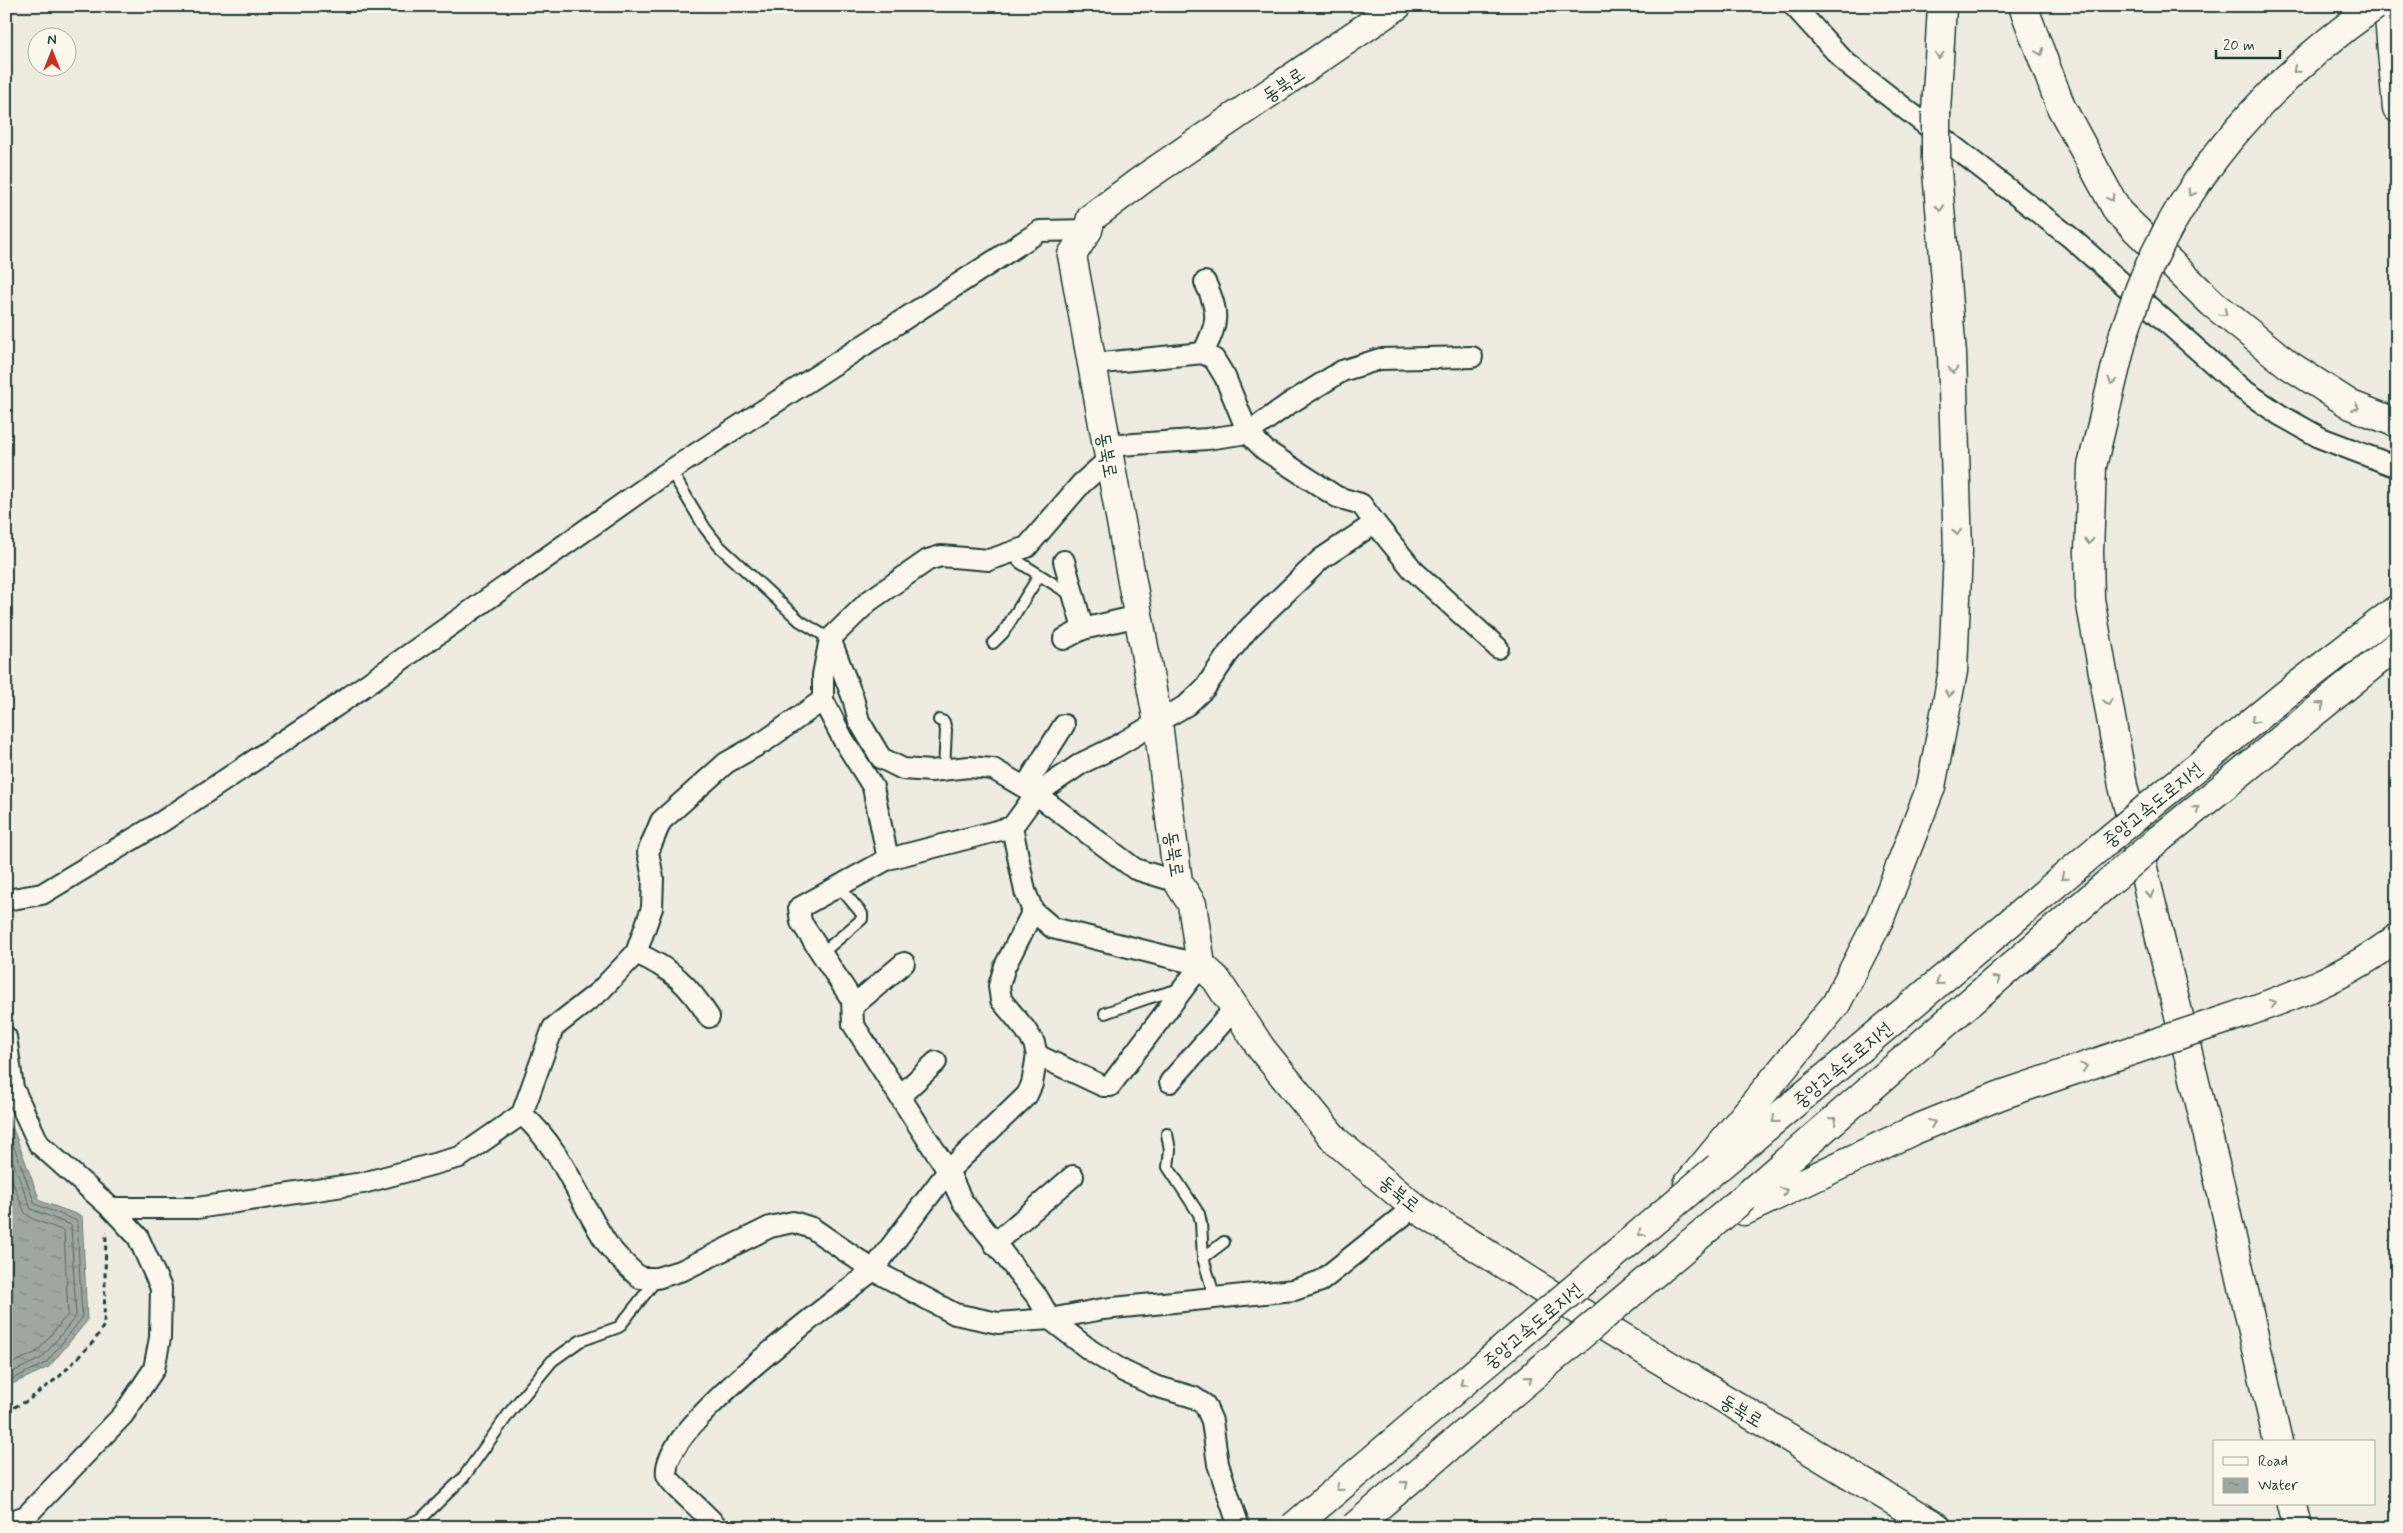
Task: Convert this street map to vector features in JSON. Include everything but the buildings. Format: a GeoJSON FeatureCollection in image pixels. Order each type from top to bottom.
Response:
{"type":"FeatureCollection","features":[{"type":"Feature","properties":{"kind":"main road","name":"동북로"},"geometry":{"type":"LineString","coordinates":[[1397,6],[1143,179],[1091,218],[1088,230],[1072,255],[1158,723],[1178,882],[1192,904],[1201,965],[1216,979],[1261,1048],[1336,1141],[1414,1207],[1641,1350],[1937,1527]]}},
{"type":"Feature","properties":{"kind":"main road"},"geometry":{"type":"LineString","coordinates":[[1663,1214],[1836,1004],[1880,918],[1931,786],[1953,671],[1958,550],[1952,354],[1936,159],[1936,112],[1942,6]]}},
{"type":"Feature","properties":{"kind":"main road"},"geometry":{"type":"LineString","coordinates":[[2023,6],[2061,107],[2118,212],[2212,303],[2289,365],[2351,405],[2397,423]]}},
{"type":"Feature","properties":{"kind":"main road"},"geometry":{"type":"LineString","coordinates":[[2278,1440],[2222,1195],[2123,786],[2090,598],[2089,552],[2092,466],[2124,333],[2142,282],[2174,219],[2215,157],[2274,89],[2349,24],[2375,6]]}},
{"type":"Feature","properties":{"kind":"main road"},"geometry":{"type":"LineString","coordinates":[[2388,6],[2397,108]]}},
{"type":"Feature","properties":{"kind":"main road","name":"중앙고속도로지선"},"geometry":{"type":"LineString","coordinates":[[1293,1527],[2101,846],[2285,695],[2397,609]]}},
{"type":"Feature","properties":{"kind":"main road","name":"중앙고속도로지선"},"geometry":{"type":"LineString","coordinates":[[1354,1527],[1745,1197],[2158,840],[2397,645]]}},
{"type":"Feature","properties":{"kind":"main road"},"geometry":{"type":"LineString","coordinates":[[1708,1227],[1914,1130],[2001,1095],[2280,1001],[2334,977],[2391,943]]}},
{"type":"Feature","properties":{"kind":"main road"},"geometry":{"type":"LineString","coordinates":[[2293,1506],[2298,1527]]}},
{"type":"Feature","properties":{"kind":"street"},"geometry":{"type":"LineString","coordinates":[[1794,6],[1845,62],[2070,237],[2242,390],[2280,416],[2322,438],[2397,467]]}},
{"type":"Feature","properties":{"kind":"street"},"geometry":{"type":"LineString","coordinates":[[6,900],[42,894],[163,821],[336,706],[671,471],[1040,231],[1088,230]]}},
{"type":"Feature","properties":{"kind":"street"},"geometry":{"type":"LineString","coordinates":[[1203,353],[1214,332],[1217,314],[1214,300],[1205,282]]}},
{"type":"Feature","properties":{"kind":"street"},"geometry":{"type":"LineString","coordinates":[[1092,364],[1203,353],[1214,359],[1225,377],[1248,433],[1264,450],[1337,497],[1361,504],[1414,570],[1498,648]]}},
{"type":"Feature","properties":{"kind":"street"},"geometry":{"type":"LineString","coordinates":[[888,859],[873,786],[843,739],[822,700],[823,675],[830,639],[869,601],[928,560],[941,556],[989,560],[1026,546],[1107,453],[1248,433],[1287,405],[1342,371],[1380,359],[1472,358]]}},
{"type":"Feature","properties":{"kind":"street"},"geometry":{"type":"LineString","coordinates":[[1031,790],[1158,723],[1187,705],[1205,688],[1228,654],[1248,630],[1321,559],[1375,523]]}},
{"type":"Feature","properties":{"kind":"street"},"geometry":{"type":"LineString","coordinates":[[1064,561],[1083,630]]}},
{"type":"Feature","properties":{"kind":"street"},"geometry":{"type":"LineString","coordinates":[[1064,639],[1083,630],[1138,616]]}},
{"type":"Feature","properties":{"kind":"street"},"geometry":{"type":"LineString","coordinates":[[830,639],[853,698],[859,721],[881,758],[903,769],[931,771],[969,766],[993,769],[1031,790],[1135,869],[1178,882]]}},
{"type":"Feature","properties":{"kind":"street"},"geometry":{"type":"LineString","coordinates":[[110,1208],[197,1208],[364,1183],[460,1157],[522,1114],[553,1028],[600,991],[636,954],[652,908],[653,878],[648,852],[661,821],[726,763],[765,741],[822,700]]}},
{"type":"Feature","properties":{"kind":"street"},"geometry":{"type":"LineString","coordinates":[[1038,1055],[1103,1086],[1110,1086],[1201,965],[1053,928],[1033,911],[1025,890],[1012,827],[1064,725]]}},
{"type":"Feature","properties":{"kind":"street"},"geometry":{"type":"LineString","coordinates":[[1012,827],[888,859],[799,908],[801,922],[846,988],[854,1005],[853,1024],[948,1171],[962,1201],[1038,1298],[1050,1319],[1090,1350],[1123,1371],[1155,1386],[1193,1397],[1206,1405],[1212,1421],[1218,1464],[1239,1527]]}},
{"type":"Feature","properties":{"kind":"street"},"geometry":{"type":"LineString","coordinates":[[717,1527],[710,1517],[668,1478],[666,1466],[673,1450],[718,1397],[778,1344],[808,1323],[873,1270],[948,1171],[1026,1095],[1032,1084],[1038,1055],[1034,1043],[1002,1000],[999,986],[1009,959],[1033,911]]}},
{"type":"Feature","properties":{"kind":"street"},"geometry":{"type":"LineString","coordinates":[[636,954],[664,968],[683,982],[709,1017]]}},
{"type":"Feature","properties":{"kind":"street"},"geometry":{"type":"LineString","coordinates":[[854,1005],[904,963]]}},
{"type":"Feature","properties":{"kind":"street"},"geometry":{"type":"LineString","coordinates":[[1170,1082],[1235,1008]]}},
{"type":"Feature","properties":{"kind":"street"},"geometry":{"type":"LineString","coordinates":[[6,1038],[13,1088],[39,1144],[110,1208],[138,1237],[161,1288],[160,1338],[154,1369],[123,1415],[54,1487],[26,1516],[6,1523]]}},
{"type":"Feature","properties":{"kind":"street"},"geometry":{"type":"LineString","coordinates":[[900,1096],[936,1062]]}},
{"type":"Feature","properties":{"kind":"street"},"geometry":{"type":"LineString","coordinates":[[522,1114],[545,1136],[572,1177],[606,1242],[624,1264],[640,1278],[657,1278],[683,1270],[770,1227],[792,1222],[812,1228],[873,1270],[955,1314],[998,1323],[1050,1319],[1104,1309],[1294,1290],[1321,1281],[1414,1207]]}},
{"type":"Feature","properties":{"kind":"street"},"geometry":{"type":"LineString","coordinates":[[994,1244],[1074,1176]]}},
{"type":"Feature","properties":{"kind":"lane"},"geometry":{"type":"LineString","coordinates":[[671,471],[705,528],[719,546],[800,621],[830,639]]}},
{"type":"Feature","properties":{"kind":"lane"},"geometry":{"type":"LineString","coordinates":[[1013,552],[1019,562],[1075,597]]}},
{"type":"Feature","properties":{"kind":"lane"},"geometry":{"type":"LineString","coordinates":[[993,643],[1003,633],[1040,576]]}},
{"type":"Feature","properties":{"kind":"lane"},"geometry":{"type":"LineString","coordinates":[[940,720],[944,722],[946,730],[944,770]]}},
{"type":"Feature","properties":{"kind":"lane"},"geometry":{"type":"LineString","coordinates":[[822,953],[862,919],[862,914],[839,886]]}},
{"type":"Feature","properties":{"kind":"lane"},"geometry":{"type":"LineString","coordinates":[[1105,1013],[1148,998],[1184,989]]}},
{"type":"Feature","properties":{"kind":"lane"},"geometry":{"type":"LineString","coordinates":[[1167,1134],[1170,1150],[1168,1167],[1199,1214],[1203,1258],[1215,1298]]}},
{"type":"Feature","properties":{"kind":"lane"},"geometry":{"type":"LineString","coordinates":[[1203,1258],[1224,1242]]}},
{"type":"Feature","properties":{"kind":"lane"},"geometry":{"type":"LineString","coordinates":[[401,1527],[423,1523],[463,1478],[510,1412],[552,1361],[580,1341],[619,1327],[657,1278]]}},
{"type":"Feature","properties":{"kind":"path"},"geometry":{"type":"LineString","coordinates":[[6,1411],[27,1401],[60,1376],[95,1340],[104,1325],[106,1221],[110,1208]]}},
{"type":"Feature","properties":{"kind":"water"},"geometry":{"type":"Polygon","coordinates":[[[6,1110],[40,1201],[82,1216],[87,1321],[49,1367],[6,1387],[6,1110]]]}}]}
